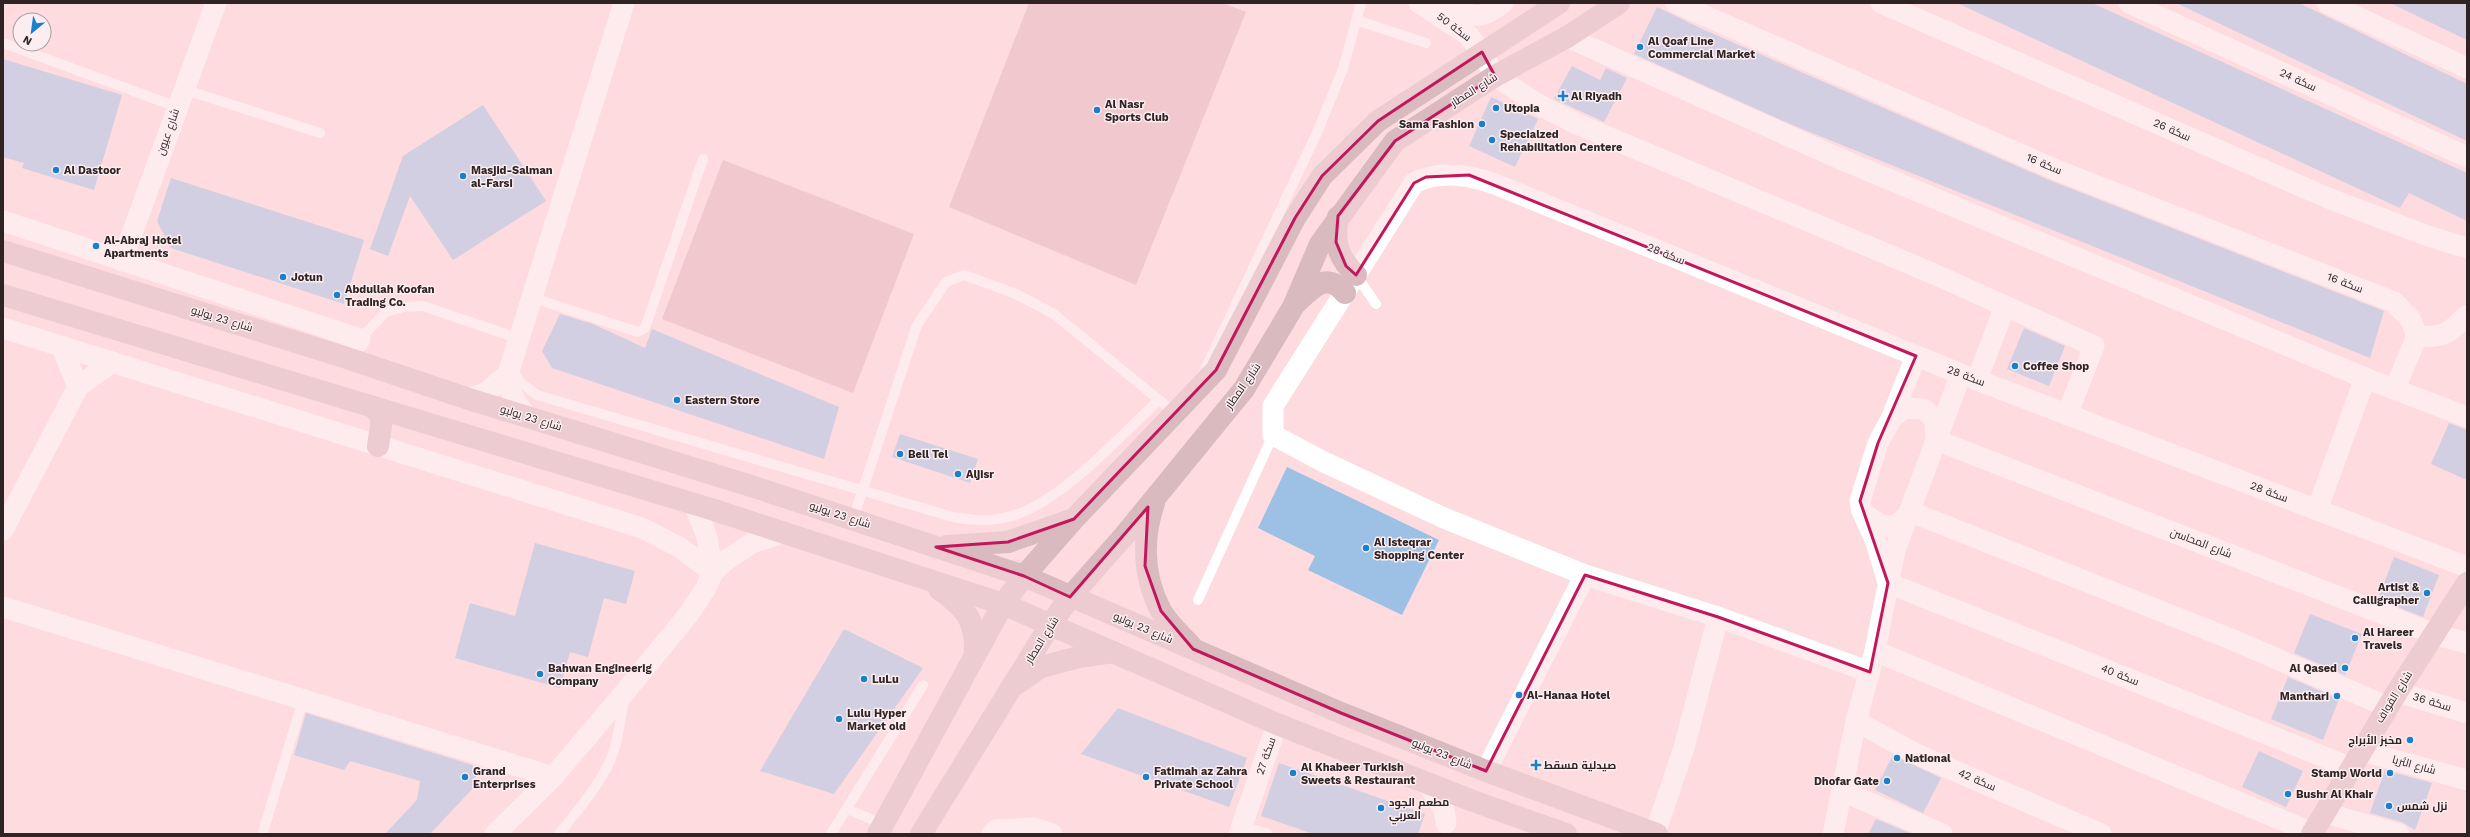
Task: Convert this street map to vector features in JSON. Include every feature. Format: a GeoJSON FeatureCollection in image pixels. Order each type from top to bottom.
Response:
{"type":"FeatureCollection","features":[{"type":"Feature","properties":{"kind":"main road"},"geometry":{"type":"LineString","coordinates":[[880,829],[1003,604],[1024,576],[1074,519],[1167,407],[1194,392],[1216,370],[1295,218],[1322,176],[1378,121],[1559,3]]}},
{"type":"Feature","properties":{"kind":"main road","name":"شارع المطار"},"geometry":{"type":"LineString","coordinates":[[921,834],[1050,625],[1070,597],[1156,498],[1244,389],[1293,306],[1320,244],[1338,216],[1395,141],[1495,76],[1567,37],[1619,3]]}},
{"type":"Feature","properties":{"kind":"main road"},"geometry":{"type":"LineString","coordinates":[[1293,306],[1316,285],[1322,282],[1350,284],[1346,266],[1336,242],[1338,216]]}},
{"type":"Feature","properties":{"kind":"main road","name":"شارع 23 يوليو"},"geometry":{"type":"LineString","coordinates":[[3,251],[344,357],[469,399],[853,519],[1024,576],[1341,713],[1486,771],[1656,834]]}},
{"type":"Feature","properties":{"kind":"main road"},"geometry":{"type":"LineString","coordinates":[[3,295],[694,504],[1003,604],[1277,724],[1426,782],[1473,802],[1566,834]]}},
{"type":"Feature","properties":{"kind":"main road"},"geometry":{"type":"LineString","coordinates":[[375,408],[382,420],[378,446]]}},
{"type":"Feature","properties":{"kind":"main road"},"geometry":{"type":"LineString","coordinates":[[1156,498],[1147,522],[1145,566],[1161,611],[1193,649]]}},
{"type":"Feature","properties":{"kind":"main road"},"geometry":{"type":"LineString","coordinates":[[936,547],[1008,542],[1074,519]]}},
{"type":"Feature","properties":{"kind":"main road"},"geometry":{"type":"LineString","coordinates":[[924,578],[962,606],[975,634],[975,655]]}},
{"type":"Feature","properties":{"kind":"main road","name":"شارع القواف"},"geometry":{"type":"LineString","coordinates":[[2312,833],[2393,699],[2467,583]]}},
{"type":"Feature","properties":{"kind":"main road"},"geometry":{"type":"LineString","coordinates":[[1012,688],[1041,667],[1079,657],[1113,652]]}},
{"type":"Feature","properties":{"kind":"street","name":"شارع عيون"},"geometry":{"type":"LineString","coordinates":[[122,261],[180,98],[216,3]]}},
{"type":"Feature","properties":{"kind":"street"},"geometry":{"type":"LineString","coordinates":[[528,417],[515,402],[511,393],[510,368],[624,3]]}},
{"type":"Feature","properties":{"kind":"street","name":"سكة 50"},"geometry":{"type":"LineString","coordinates":[[1419,3],[1468,35],[1482,52],[1495,76]]}},
{"type":"Feature","properties":{"kind":"street"},"geometry":{"type":"LineString","coordinates":[[1444,3],[1480,16],[1488,15],[1503,3]]}},
{"type":"Feature","properties":{"kind":"street","name":"سكة 16"},"geometry":{"type":"LineString","coordinates":[[1676,3],[2054,169],[2394,302],[2414,328]]}},
{"type":"Feature","properties":{"kind":"street","name":"سكة 26"},"geometry":{"type":"LineString","coordinates":[[1880,3],[2328,198],[2428,236],[2467,248]]}},
{"type":"Feature","properties":{"kind":"street","name":"سكة 24"},"geometry":{"type":"LineString","coordinates":[[2129,3],[2467,158]]}},
{"type":"Feature","properties":{"kind":"street"},"geometry":{"type":"LineString","coordinates":[[2327,3],[2467,68]]}},
{"type":"Feature","properties":{"kind":"street"},"geometry":{"type":"LineString","coordinates":[[1567,37],[1838,158],[2366,378],[2467,417]]}},
{"type":"Feature","properties":{"kind":"street"},"geometry":{"type":"LineString","coordinates":[[1495,76],[1541,106],[1577,124],[1934,274],[2094,346],[2067,415]]}},
{"type":"Feature","properties":{"kind":"street","name":"سكة 28"},"geometry":{"type":"LineString","coordinates":[[1350,284],[1414,183],[1426,177],[1469,175],[1495,184],[1969,377],[2467,567]]}},
{"type":"Feature","properties":{"kind":"street"},"geometry":{"type":"LineString","coordinates":[[3,221],[360,339],[344,357]]}},
{"type":"Feature","properties":{"kind":"street"},"geometry":{"type":"LineString","coordinates":[[1350,284],[1273,406],[1273,435],[1324,462],[1444,518],[1585,575],[1718,617],[1870,672]]}},
{"type":"Feature","properties":{"kind":"street"},"geometry":{"type":"LineString","coordinates":[[1833,834],[1856,721],[1875,651],[1895,550],[1911,512],[1936,440],[2005,306]]}},
{"type":"Feature","properties":{"kind":"street"},"geometry":{"type":"LineString","coordinates":[[2395,388],[2414,328],[2437,338],[2452,331],[2467,315]]}},
{"type":"Feature","properties":{"kind":"street"},"geometry":{"type":"LineString","coordinates":[[3,328],[642,528],[680,547],[713,572]]}},
{"type":"Feature","properties":{"kind":"street"},"geometry":{"type":"LineString","coordinates":[[62,347],[78,387]]}},
{"type":"Feature","properties":{"kind":"street"},"geometry":{"type":"LineString","coordinates":[[1888,583],[1876,542],[1862,511],[1860,501],[1878,444],[1891,419],[1916,356]]}},
{"type":"Feature","properties":{"kind":"street"},"geometry":{"type":"LineString","coordinates":[[3,530],[78,387],[112,362]]}},
{"type":"Feature","properties":{"kind":"street"},"geometry":{"type":"LineString","coordinates":[[469,399],[487,392],[510,368]]}},
{"type":"Feature","properties":{"kind":"street"},"geometry":{"type":"LineString","coordinates":[[2317,510],[2366,378]]}},
{"type":"Feature","properties":{"kind":"street"},"geometry":{"type":"LineString","coordinates":[[1891,419],[1904,408],[1924,409],[1935,420],[1936,440]]}},
{"type":"Feature","properties":{"kind":"street","name":"شارع المحاسن"},"geometry":{"type":"LineString","coordinates":[[1936,440],[2434,634],[2467,643]]}},
{"type":"Feature","properties":{"kind":"street"},"geometry":{"type":"LineString","coordinates":[[694,504],[707,537],[713,572]]}},
{"type":"Feature","properties":{"kind":"street"},"geometry":{"type":"LineString","coordinates":[[1862,511],[1882,526],[1891,526],[1900,523],[1911,512]]}},
{"type":"Feature","properties":{"kind":"street","name":"سكة 36"},"geometry":{"type":"LineString","coordinates":[[1911,512],[2231,639],[2393,699],[2467,713]]}},
{"type":"Feature","properties":{"kind":"street"},"geometry":{"type":"LineString","coordinates":[[495,834],[552,777],[625,692],[688,615],[706,588],[713,572],[725,561],[752,543],[783,533]]}},
{"type":"Feature","properties":{"kind":"street"},"geometry":{"type":"LineString","coordinates":[[1486,771],[1585,575]]}},
{"type":"Feature","properties":{"kind":"street","name":"سكة 40"},"geometry":{"type":"LineString","coordinates":[[1888,583],[2357,759]]}},
{"type":"Feature","properties":{"kind":"street"},"geometry":{"type":"LineString","coordinates":[[3,607],[552,777]]}},
{"type":"Feature","properties":{"kind":"street"},"geometry":{"type":"LineString","coordinates":[[1656,834],[1684,748],[1718,617]]}},
{"type":"Feature","properties":{"kind":"street"},"geometry":{"type":"LineString","coordinates":[[1875,651],[2312,833]]}},
{"type":"Feature","properties":{"kind":"street","name":"سكة 42"},"geometry":{"type":"LineString","coordinates":[[1856,721],[1916,754],[2101,834]]}},
{"type":"Feature","properties":{"kind":"street","name":"سكة 27"},"geometry":{"type":"LineString","coordinates":[[1240,830],[1277,724]]}},
{"type":"Feature","properties":{"kind":"street","name":"شارع الثريا"},"geometry":{"type":"LineString","coordinates":[[2357,759],[2467,780]]}},
{"type":"Feature","properties":{"kind":"street"},"geometry":{"type":"LineString","coordinates":[[1426,782],[1444,809],[1443,829]]}},
{"type":"Feature","properties":{"kind":"street"},"geometry":{"type":"LineString","coordinates":[[1842,791],[1942,834]]}},
{"type":"Feature","properties":{"kind":"street"},"geometry":{"type":"LineString","coordinates":[[1443,829],[1473,802]]}},
{"type":"Feature","properties":{"kind":"street"},"geometry":{"type":"LineString","coordinates":[[2325,813],[2399,834]]}},
{"type":"Feature","properties":{"kind":"street"},"geometry":{"type":"LineString","coordinates":[[992,834],[996,830],[1043,831]]}},
{"type":"Feature","properties":{"kind":"lane"},"geometry":{"type":"LineString","coordinates":[[1194,392],[1316,135],[1343,68],[1361,3]]}},
{"type":"Feature","properties":{"kind":"lane"},"geometry":{"type":"LineString","coordinates":[[1356,20],[1426,43]]}},
{"type":"Feature","properties":{"kind":"lane"},"geometry":{"type":"LineString","coordinates":[[6,44],[180,98],[320,133]]}},
{"type":"Feature","properties":{"kind":"lane"},"geometry":{"type":"LineString","coordinates":[[533,298],[638,332],[645,328],[650,318],[703,158]]}},
{"type":"Feature","properties":{"kind":"lane"},"geometry":{"type":"LineString","coordinates":[[510,368],[520,382],[537,395],[862,490],[953,517],[976,521],[1008,517],[1039,504],[1167,407],[1054,314],[1016,294],[964,275],[946,282],[917,325],[862,490],[853,519]]}},
{"type":"Feature","properties":{"kind":"lane"},"geometry":{"type":"LineString","coordinates":[[1350,284],[1376,304]]}},
{"type":"Feature","properties":{"kind":"lane"},"geometry":{"type":"LineString","coordinates":[[360,339],[386,312],[403,307],[422,306],[520,339]]}},
{"type":"Feature","properties":{"kind":"lane"},"geometry":{"type":"LineString","coordinates":[[1198,600],[1273,435]]}},
{"type":"Feature","properties":{"kind":"lane"},"geometry":{"type":"LineString","coordinates":[[832,834],[924,685]]}},
{"type":"Feature","properties":{"kind":"lane"},"geometry":{"type":"LineString","coordinates":[[559,834],[599,781],[609,763],[616,743],[625,692]]}},
{"type":"Feature","properties":{"kind":"lane"},"geometry":{"type":"LineString","coordinates":[[263,832],[302,700]]}},
{"type":"Feature","properties":{"kind":"lane"},"geometry":{"type":"LineString","coordinates":[[847,809],[880,829]]}},
{"type":"Feature","properties":{"kind":"lane"},"geometry":{"type":"LineString","coordinates":[[1240,830],[1268,834]]}},
{"type":"Feature","properties":{"kind":"highlighted area"},"geometry":{"type":"Polygon","coordinates":[[[1482,52],[1495,76],[1395,141],[1338,216],[1336,242],[1346,266],[1356,275],[1414,183],[1426,177],[1469,175],[1916,356],[1878,443],[1860,501],[1888,583],[1870,672],[1718,617],[1585,575],[1486,771],[1341,713],[1193,649],[1161,611],[1145,566],[1148,507],[1070,597],[1024,576],[936,547],[1008,542],[1074,519],[1216,370],[1295,218],[1322,176],[1378,121],[1482,52]]]}},
{"type":"Feature","properties":{"kind":"shaded area","name":"Al Nasr Sports Club"},"geometry":{"type":"Polygon","coordinates":[[[1029,3],[1222,3],[1246,12],[1136,285],[949,207],[1029,3]]]}},
{"type":"Feature","properties":{"kind":"shaded area"},"geometry":{"type":"Polygon","coordinates":[[[723,160],[914,234],[853,393],[662,319],[723,160]]]}},
{"type":"Feature","properties":{"kind":"building"},"geometry":{"type":"Polygon","coordinates":[[[1957,3],[2092,3],[2467,173],[2467,221],[2409,193],[2400,208],[1957,3]]]}},
{"type":"Feature","properties":{"kind":"building"},"geometry":{"type":"Polygon","coordinates":[[[2176,3],[2299,3],[2467,84],[2467,141],[2176,3]]]}},
{"type":"Feature","properties":{"kind":"building"},"geometry":{"type":"Polygon","coordinates":[[[2390,3],[2467,3],[2467,40],[2390,3]]]}},
{"type":"Feature","properties":{"kind":"building"},"geometry":{"type":"Polygon","coordinates":[[[1657,7],[1702,29],[2049,180],[2384,311],[2370,358],[1790,124],[1634,54],[1657,7]]]}},
{"type":"Feature","properties":{"kind":"building"},"geometry":{"type":"Polygon","coordinates":[[[3,59],[122,95],[94,190],[22,168],[24,163],[3,157],[3,59]]]}},
{"type":"Feature","properties":{"kind":"building"},"geometry":{"type":"Polygon","coordinates":[[[1572,66],[1600,80],[1606,68],[1627,78],[1604,122],[1554,99],[1572,66]]]}},
{"type":"Feature","properties":{"kind":"building"},"geometry":{"type":"Polygon","coordinates":[[[1491,97],[1538,119],[1515,167],[1469,146],[1491,97]]]}},
{"type":"Feature","properties":{"kind":"building","name":"Masjid-Salman al-Farsi"},"geometry":{"type":"Polygon","coordinates":[[[483,105],[546,201],[453,260],[410,196],[388,256],[370,249],[403,156],[483,105]]]}},
{"type":"Feature","properties":{"kind":"building"},"geometry":{"type":"Polygon","coordinates":[[[171,178],[364,240],[344,304],[171,248],[157,221],[171,178]]]}},
{"type":"Feature","properties":{"kind":"building"},"geometry":{"type":"Polygon","coordinates":[[[560,314],[593,324],[645,348],[652,329],[839,407],[824,459],[552,368],[542,351],[560,314]]]}},
{"type":"Feature","properties":{"kind":"building"},"geometry":{"type":"Polygon","coordinates":[[[2024,328],[2065,346],[2049,386],[2007,369],[2024,328]]]}},
{"type":"Feature","properties":{"kind":"building"},"geometry":{"type":"Polygon","coordinates":[[[2449,423],[2467,430],[2467,480],[2431,464],[2449,423]]]}},
{"type":"Feature","properties":{"kind":"building"},"geometry":{"type":"Polygon","coordinates":[[[900,434],[978,459],[970,483],[892,457],[900,434]]]}},
{"type":"Feature","properties":{"kind":"building","name":"Al Isteqrar Shopping Center"},"geometry":{"type":"Polygon","coordinates":[[[1287,467],[1439,540],[1402,615],[1308,570],[1315,556],[1258,528],[1287,467]]]}},
{"type":"Feature","properties":{"kind":"building"},"geometry":{"type":"Polygon","coordinates":[[[535,543],[635,571],[626,604],[604,598],[588,657],[570,652],[560,688],[455,658],[470,603],[515,616],[535,543]]]}},
{"type":"Feature","properties":{"kind":"building"},"geometry":{"type":"Polygon","coordinates":[[[2394,557],[2439,575],[2423,617],[2378,599],[2394,557]]]}},
{"type":"Feature","properties":{"kind":"building"},"geometry":{"type":"Polygon","coordinates":[[[2310,614],[2362,634],[2345,675],[2294,653],[2310,614]]]}},
{"type":"Feature","properties":{"kind":"building","name":"Lulu Hyper Market old"},"geometry":{"type":"Polygon","coordinates":[[[844,629],[923,668],[834,794],[760,771],[844,629]]]}},
{"type":"Feature","properties":{"kind":"building"},"geometry":{"type":"Polygon","coordinates":[[[2288,677],[2339,699],[2323,740],[2271,719],[2288,677]]]}},
{"type":"Feature","properties":{"kind":"building"},"geometry":{"type":"Polygon","coordinates":[[[1118,708],[1247,758],[1229,807],[1081,754],[1118,708]]]}},
{"type":"Feature","properties":{"kind":"building"},"geometry":{"type":"Polygon","coordinates":[[[306,713],[472,765],[476,772],[476,785],[430,834],[385,834],[417,800],[420,781],[350,761],[344,770],[294,755],[306,713]]]}},
{"type":"Feature","properties":{"kind":"building"},"geometry":{"type":"Polygon","coordinates":[[[2259,751],[2303,771],[2286,807],[2242,787],[2259,751]]]}},
{"type":"Feature","properties":{"kind":"building"},"geometry":{"type":"Polygon","coordinates":[[[1893,755],[1941,778],[1923,813],[1875,790],[1893,755]]]}},
{"type":"Feature","properties":{"kind":"building"},"geometry":{"type":"Polygon","coordinates":[[[1279,763],[1425,814],[1418,834],[1313,834],[1261,816],[1279,763]]]}},
{"type":"Feature","properties":{"kind":"building"},"geometry":{"type":"Polygon","coordinates":[[[2385,770],[2432,783],[2415,830],[2402,822],[2370,813],[2385,770]]]}},
{"type":"Feature","properties":{"kind":"building"},"geometry":{"type":"Polygon","coordinates":[[[1876,819],[1912,834],[1868,834],[1876,819]]]}},
{"type":"Feature","properties":{"kind":"place","name":"Al Qoaf Line Commercial Market"},"geometry":{"type":"Point","coordinates":[1640,47]}},
{"type":"Feature","properties":{"kind":"place","name":"Al Riyadh"},"geometry":{"type":"Point","coordinates":[1563,96]}},
{"type":"Feature","properties":{"kind":"place","name":"Utopia"},"geometry":{"type":"Point","coordinates":[1496,108]}},
{"type":"Feature","properties":{"kind":"place","name":"Al Nasr Sports Club"},"geometry":{"type":"Point","coordinates":[1097,110]}},
{"type":"Feature","properties":{"kind":"place","name":"Sama Fashion"},"geometry":{"type":"Point","coordinates":[1482,124]}},
{"type":"Feature","properties":{"kind":"place","name":"Specialzed Rehabilitation Centere"},"geometry":{"type":"Point","coordinates":[1492,140]}},
{"type":"Feature","properties":{"kind":"place","name":"Al Dastoor"},"geometry":{"type":"Point","coordinates":[56,170]}},
{"type":"Feature","properties":{"kind":"place","name":"Masjid-Salman al-Farsi"},"geometry":{"type":"Point","coordinates":[463,176]}},
{"type":"Feature","properties":{"kind":"place","name":"Al-Abraj Hotel Apartments"},"geometry":{"type":"Point","coordinates":[96,246]}},
{"type":"Feature","properties":{"kind":"place","name":"Jotun"},"geometry":{"type":"Point","coordinates":[283,277]}},
{"type":"Feature","properties":{"kind":"place","name":"Abdullah Koofan Trading Co."},"geometry":{"type":"Point","coordinates":[337,295]}},
{"type":"Feature","properties":{"kind":"place","name":"Coffee Shop"},"geometry":{"type":"Point","coordinates":[2015,366]}},
{"type":"Feature","properties":{"kind":"place","name":"Eastern Store"},"geometry":{"type":"Point","coordinates":[677,400]}},
{"type":"Feature","properties":{"kind":"place","name":"Bell Tel"},"geometry":{"type":"Point","coordinates":[900,454]}},
{"type":"Feature","properties":{"kind":"place","name":"Aljisr"},"geometry":{"type":"Point","coordinates":[958,474]}},
{"type":"Feature","properties":{"kind":"place","name":"Al Isteqrar Shopping Center"},"geometry":{"type":"Point","coordinates":[1366,548]}},
{"type":"Feature","properties":{"kind":"place","name":"Artist & Calligrapher"},"geometry":{"type":"Point","coordinates":[2427,593]}},
{"type":"Feature","properties":{"kind":"place","name":"Al Hareer Travels"},"geometry":{"type":"Point","coordinates":[2355,638]}},
{"type":"Feature","properties":{"kind":"place","name":"Al Qased"},"geometry":{"type":"Point","coordinates":[2345,668]}},
{"type":"Feature","properties":{"kind":"place","name":"Bahwan Engineerig Company"},"geometry":{"type":"Point","coordinates":[540,674]}},
{"type":"Feature","properties":{"kind":"place","name":"LuLu"},"geometry":{"type":"Point","coordinates":[864,679]}},
{"type":"Feature","properties":{"kind":"place","name":"Al-Hanaa Hotel"},"geometry":{"type":"Point","coordinates":[1519,695]}},
{"type":"Feature","properties":{"kind":"place","name":"Manthari"},"geometry":{"type":"Point","coordinates":[2337,696]}},
{"type":"Feature","properties":{"kind":"place","name":"Lulu Hyper Market old"},"geometry":{"type":"Point","coordinates":[839,719]}},
{"type":"Feature","properties":{"kind":"place","name":"مخبز الأبراج"},"geometry":{"type":"Point","coordinates":[2410,740]}},
{"type":"Feature","properties":{"kind":"place","name":"National"},"geometry":{"type":"Point","coordinates":[1897,758]}},
{"type":"Feature","properties":{"kind":"place","name":"صيدلية مسقط"},"geometry":{"type":"Point","coordinates":[1536,765]}},
{"type":"Feature","properties":{"kind":"place","name":"Al Khabeer Turkish Sweets & Restaurant"},"geometry":{"type":"Point","coordinates":[1293,773]}},
{"type":"Feature","properties":{"kind":"place","name":"Stamp World"},"geometry":{"type":"Point","coordinates":[2390,773]}},
{"type":"Feature","properties":{"kind":"place","name":"Grand Enterprises"},"geometry":{"type":"Point","coordinates":[465,777]}},
{"type":"Feature","properties":{"kind":"place","name":"Fatimah az Zahra Private School"},"geometry":{"type":"Point","coordinates":[1146,777]}},
{"type":"Feature","properties":{"kind":"place","name":"Dhofar Gate"},"geometry":{"type":"Point","coordinates":[1887,781]}},
{"type":"Feature","properties":{"kind":"place","name":"Bushr Al Khair"},"geometry":{"type":"Point","coordinates":[2288,794]}},
{"type":"Feature","properties":{"kind":"place","name":"نزل شمس"},"geometry":{"type":"Point","coordinates":[2389,806]}},
{"type":"Feature","properties":{"kind":"place","name":"مطعم الجود العربي"},"geometry":{"type":"Point","coordinates":[1381,808]}}]}
